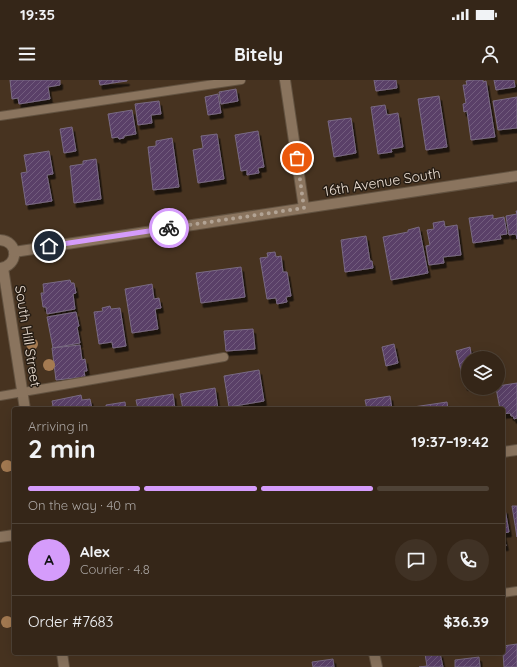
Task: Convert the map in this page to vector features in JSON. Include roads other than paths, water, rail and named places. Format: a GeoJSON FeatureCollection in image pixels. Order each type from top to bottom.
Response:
{"type":"FeatureCollection","features":[{"type":"Feature","properties":{"kind":"street"},"geometry":{"type":"LineString","coordinates":[[285,80],[304,208]]}},
{"type":"Feature","properties":{"kind":"street","name":"16th Avenue South"},"geometry":{"type":"LineString","coordinates":[[14,252],[517,176]]}},
{"type":"Feature","properties":{"kind":"street"},"geometry":{"type":"LineString","coordinates":[[0,240],[10,244],[14,252],[12,262],[5,268],[1,268]]}},
{"type":"Feature","properties":{"kind":"street","name":"South Hill Street"},"geometry":{"type":"LineString","coordinates":[[1,268],[24,407]]}},
{"type":"Feature","properties":{"kind":"street"},"geometry":{"type":"LineString","coordinates":[[505,452],[517,450]]}},
{"type":"Feature","properties":{"kind":"street"},"geometry":{"type":"LineString","coordinates":[[0,537],[12,535]]}},
{"type":"Feature","properties":{"kind":"street"},"geometry":{"type":"LineString","coordinates":[[62,655],[64,667]]}},
{"type":"Feature","properties":{"kind":"street"},"geometry":{"type":"LineString","coordinates":[[374,655],[376,667]]}},
{"type":"Feature","properties":{"kind":"lane"},"geometry":{"type":"LineString","coordinates":[[0,116],[241,80]]}},
{"type":"Feature","properties":{"kind":"lane"},"geometry":{"type":"LineString","coordinates":[[0,396],[224,356]]}},
{"type":"Feature","properties":{"kind":"lane"},"geometry":{"type":"LineString","coordinates":[[505,593],[517,591]]}}]}
